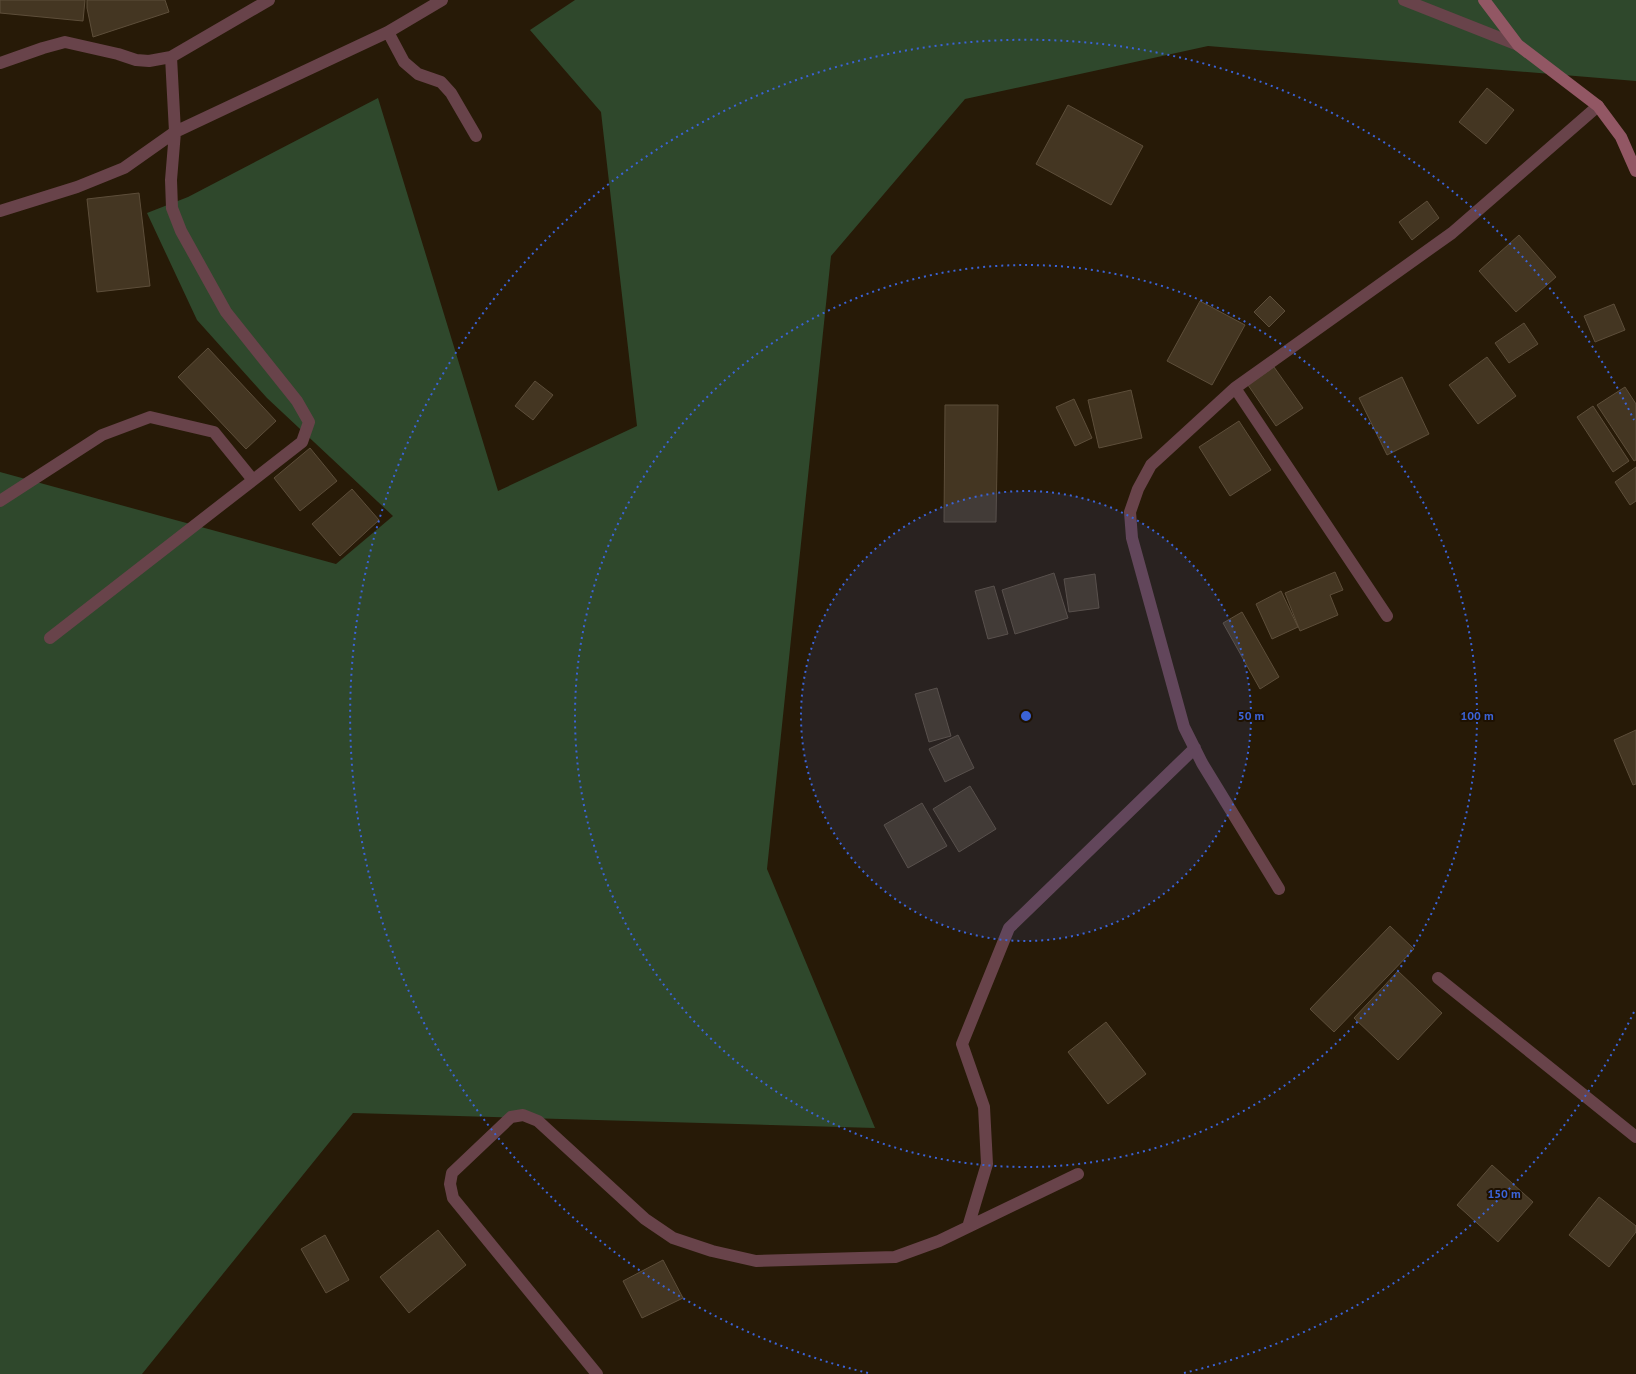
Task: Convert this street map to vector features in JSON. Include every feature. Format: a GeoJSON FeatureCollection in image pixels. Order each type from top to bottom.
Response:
{"type":"FeatureCollection","features":[{"type":"Feature","properties":{"kind":"street"},"geometry":{"type":"LineString","coordinates":[[0,63],[65,42],[118,54],[136,60],[149,61],[171,57],[269,0]]}},
{"type":"Feature","properties":{"kind":"street"},"geometry":{"type":"LineString","coordinates":[[0,211],[77,187],[124,168],[175,132],[388,32],[442,0]]}},
{"type":"Feature","properties":{"kind":"street"},"geometry":{"type":"LineString","coordinates":[[1404,0],[1518,45]]}},
{"type":"Feature","properties":{"kind":"street"},"geometry":{"type":"LineString","coordinates":[[1484,0],[1518,45],[1598,106],[1621,137],[1636,171]]}},
{"type":"Feature","properties":{"kind":"street"},"geometry":{"type":"LineString","coordinates":[[388,32],[404,62],[418,74],[441,82],[452,93],[476,136]]}},
{"type":"Feature","properties":{"kind":"street"},"geometry":{"type":"LineString","coordinates":[[50,638],[302,442],[309,422],[297,401],[226,312],[181,231],[172,208],[171,180],[175,132],[171,57]]}},
{"type":"Feature","properties":{"kind":"street"},"geometry":{"type":"LineString","coordinates":[[1279,889],[1194,748],[1184,727],[1132,538],[1130,512],[1138,489],[1151,465],[1235,388],[1452,233],[1598,106]]}},
{"type":"Feature","properties":{"kind":"street"},"geometry":{"type":"LineString","coordinates":[[1235,388],[1387,616]]}},
{"type":"Feature","properties":{"kind":"street"},"geometry":{"type":"LineString","coordinates":[[0,501],[102,435],[150,416],[214,432],[254,480]]}},
{"type":"Feature","properties":{"kind":"street"},"geometry":{"type":"LineString","coordinates":[[968,1227],[987,1164],[984,1107],[962,1044],[1009,928],[1194,748]]}},
{"type":"Feature","properties":{"kind":"street"},"geometry":{"type":"LineString","coordinates":[[1438,978],[1636,1137]]}},
{"type":"Feature","properties":{"kind":"street"},"geometry":{"type":"LineString","coordinates":[[597,1374],[453,1198],[450,1184],[452,1173],[511,1117],[523,1115],[538,1121],[645,1219],[673,1238],[712,1251],[756,1261],[895,1257],[939,1241],[1078,1174]]}},
{"type":"Feature","properties":{"kind":"green space"},"geometry":{"type":"Polygon","coordinates":[[[575,0],[1636,0],[1636,81],[1208,46],[965,99],[831,256],[767,869],[875,1128],[353,1113],[142,1374],[0,1374],[0,472],[336,564],[393,516],[267,398],[197,320],[147,213],[188,197],[378,98],[498,491],[637,426],[601,112],[530,30],[575,0]]]}},
{"type":"Feature","properties":{"kind":"building"},"geometry":{"type":"Polygon","coordinates":[[[0,0],[85,0],[83,21],[0,13],[0,0]]]}},
{"type":"Feature","properties":{"kind":"building"},"geometry":{"type":"Polygon","coordinates":[[[87,0],[165,0],[169,12],[93,37],[87,8],[87,0]]]}},
{"type":"Feature","properties":{"kind":"building"},"geometry":{"type":"Polygon","coordinates":[[[1487,88],[1514,110],[1486,144],[1459,122],[1487,88]]]}},
{"type":"Feature","properties":{"kind":"building"},"geometry":{"type":"Polygon","coordinates":[[[1068,105],[1143,146],[1111,205],[1036,164],[1068,105]]]}},
{"type":"Feature","properties":{"kind":"building"},"geometry":{"type":"Polygon","coordinates":[[[139,193],[150,286],[97,292],[87,199],[139,193]]]}},
{"type":"Feature","properties":{"kind":"building"},"geometry":{"type":"Polygon","coordinates":[[[1427,201],[1439,218],[1412,240],[1399,222],[1427,201]]]}},
{"type":"Feature","properties":{"kind":"building"},"geometry":{"type":"Polygon","coordinates":[[[1519,235],[1556,277],[1516,312],[1479,271],[1519,235]]]}},
{"type":"Feature","properties":{"kind":"building"},"geometry":{"type":"Polygon","coordinates":[[[1270,296],[1285,311],[1269,327],[1254,312],[1270,296]]]}},
{"type":"Feature","properties":{"kind":"building"},"geometry":{"type":"Polygon","coordinates":[[[1200,301],[1245,325],[1212,385],[1167,361],[1200,301]]]}},
{"type":"Feature","properties":{"kind":"building"},"geometry":{"type":"Polygon","coordinates":[[[1614,304],[1625,330],[1595,342],[1584,316],[1614,304]]]}},
{"type":"Feature","properties":{"kind":"building"},"geometry":{"type":"Polygon","coordinates":[[[1524,323],[1538,344],[1509,363],[1495,343],[1524,323]]]}},
{"type":"Feature","properties":{"kind":"building"},"geometry":{"type":"Polygon","coordinates":[[[208,348],[276,421],[246,449],[178,377],[208,348]]]}},
{"type":"Feature","properties":{"kind":"building"},"geometry":{"type":"Polygon","coordinates":[[[1487,357],[1516,396],[1478,424],[1449,385],[1487,357]]]}},
{"type":"Feature","properties":{"kind":"building"},"geometry":{"type":"Polygon","coordinates":[[[1274,367],[1303,408],[1276,426],[1248,385],[1274,367]]]}},
{"type":"Feature","properties":{"kind":"building"},"geometry":{"type":"Polygon","coordinates":[[[1402,377],[1429,434],[1387,455],[1359,398],[1402,377]]]}},
{"type":"Feature","properties":{"kind":"building"},"geometry":{"type":"Polygon","coordinates":[[[535,381],[553,395],[533,420],[515,406],[535,381]]]}},
{"type":"Feature","properties":{"kind":"building"},"geometry":{"type":"Polygon","coordinates":[[[1625,387],[1636,404],[1636,460],[1634,461],[1597,405],[1625,387]]]}},
{"type":"Feature","properties":{"kind":"building"},"geometry":{"type":"Polygon","coordinates":[[[1131,390],[1142,438],[1099,448],[1088,400],[1131,390]]]}},
{"type":"Feature","properties":{"kind":"building"},"geometry":{"type":"Polygon","coordinates":[[[1074,399],[1092,438],[1075,446],[1056,407],[1074,399]]]}},
{"type":"Feature","properties":{"kind":"building"},"geometry":{"type":"Polygon","coordinates":[[[945,405],[998,405],[996,522],[944,522],[945,405]]]}},
{"type":"Feature","properties":{"kind":"building"},"geometry":{"type":"Polygon","coordinates":[[[1593,406],[1629,461],[1613,472],[1577,417],[1593,406]]]}},
{"type":"Feature","properties":{"kind":"building"},"geometry":{"type":"Polygon","coordinates":[[[1239,421],[1271,470],[1230,496],[1199,447],[1239,421]]]}},
{"type":"Feature","properties":{"kind":"building"},"geometry":{"type":"Polygon","coordinates":[[[310,448],[337,481],[300,511],[274,478],[310,448]]]}},
{"type":"Feature","properties":{"kind":"building"},"geometry":{"type":"Polygon","coordinates":[[[1636,467],[1636,501],[1630,505],[1615,482],[1636,467]]]}},
{"type":"Feature","properties":{"kind":"building"},"geometry":{"type":"Polygon","coordinates":[[[352,489],[379,520],[340,556],[312,524],[352,489]]]}},
{"type":"Feature","properties":{"kind":"building"},"geometry":{"type":"Polygon","coordinates":[[[1335,572],[1343,590],[1330,595],[1338,615],[1300,631],[1285,593],[1335,572]]]}},
{"type":"Feature","properties":{"kind":"building"},"geometry":{"type":"Polygon","coordinates":[[[1054,573],[1068,618],[1015,634],[1002,590],[1054,573]]]}},
{"type":"Feature","properties":{"kind":"building"},"geometry":{"type":"Polygon","coordinates":[[[1095,574],[1099,608],[1069,612],[1064,579],[1095,574]]]}},
{"type":"Feature","properties":{"kind":"building"},"geometry":{"type":"Polygon","coordinates":[[[994,586],[1008,634],[988,639],[975,591],[994,586]]]}},
{"type":"Feature","properties":{"kind":"building"},"geometry":{"type":"Polygon","coordinates":[[[1281,591],[1298,627],[1272,639],[1256,604],[1281,591]]]}},
{"type":"Feature","properties":{"kind":"building"},"geometry":{"type":"Polygon","coordinates":[[[1242,612],[1279,677],[1260,689],[1223,623],[1242,612]]]}},
{"type":"Feature","properties":{"kind":"building"},"geometry":{"type":"Polygon","coordinates":[[[937,688],[951,736],[929,742],[915,694],[937,688]]]}},
{"type":"Feature","properties":{"kind":"building"},"geometry":{"type":"Polygon","coordinates":[[[1636,730],[1636,784],[1633,785],[1614,740],[1636,730]]]}},
{"type":"Feature","properties":{"kind":"building"},"geometry":{"type":"Polygon","coordinates":[[[958,735],[974,768],[945,782],[929,749],[958,735]]]}},
{"type":"Feature","properties":{"kind":"building"},"geometry":{"type":"Polygon","coordinates":[[[970,786],[996,829],[959,852],[933,809],[970,786]]]}},
{"type":"Feature","properties":{"kind":"building"},"geometry":{"type":"Polygon","coordinates":[[[922,803],[947,846],[908,868],[884,825],[922,803]]]}},
{"type":"Feature","properties":{"kind":"building"},"geometry":{"type":"Polygon","coordinates":[[[1390,926],[1414,949],[1334,1032],[1310,1009],[1390,926]]]}},
{"type":"Feature","properties":{"kind":"building"},"geometry":{"type":"Polygon","coordinates":[[[1398,971],[1442,1013],[1398,1060],[1354,1018],[1398,971]]]}},
{"type":"Feature","properties":{"kind":"building"},"geometry":{"type":"Polygon","coordinates":[[[1106,1022],[1146,1074],[1108,1104],[1068,1052],[1106,1022]]]}},
{"type":"Feature","properties":{"kind":"building"},"geometry":{"type":"Polygon","coordinates":[[[1492,1165],[1533,1202],[1498,1242],[1457,1205],[1492,1165]]]}},
{"type":"Feature","properties":{"kind":"building"},"geometry":{"type":"Polygon","coordinates":[[[1599,1197],[1636,1226],[1636,1232],[1609,1267],[1569,1235],[1599,1197]]]}},
{"type":"Feature","properties":{"kind":"building"},"geometry":{"type":"Polygon","coordinates":[[[438,1230],[466,1265],[409,1313],[380,1277],[438,1230]]]}},
{"type":"Feature","properties":{"kind":"building"},"geometry":{"type":"Polygon","coordinates":[[[325,1235],[349,1280],[326,1293],[301,1249],[325,1235]]]}},
{"type":"Feature","properties":{"kind":"building"},"geometry":{"type":"Polygon","coordinates":[[[663,1260],[683,1298],[642,1318],[623,1281],[663,1260]]]}}]}
